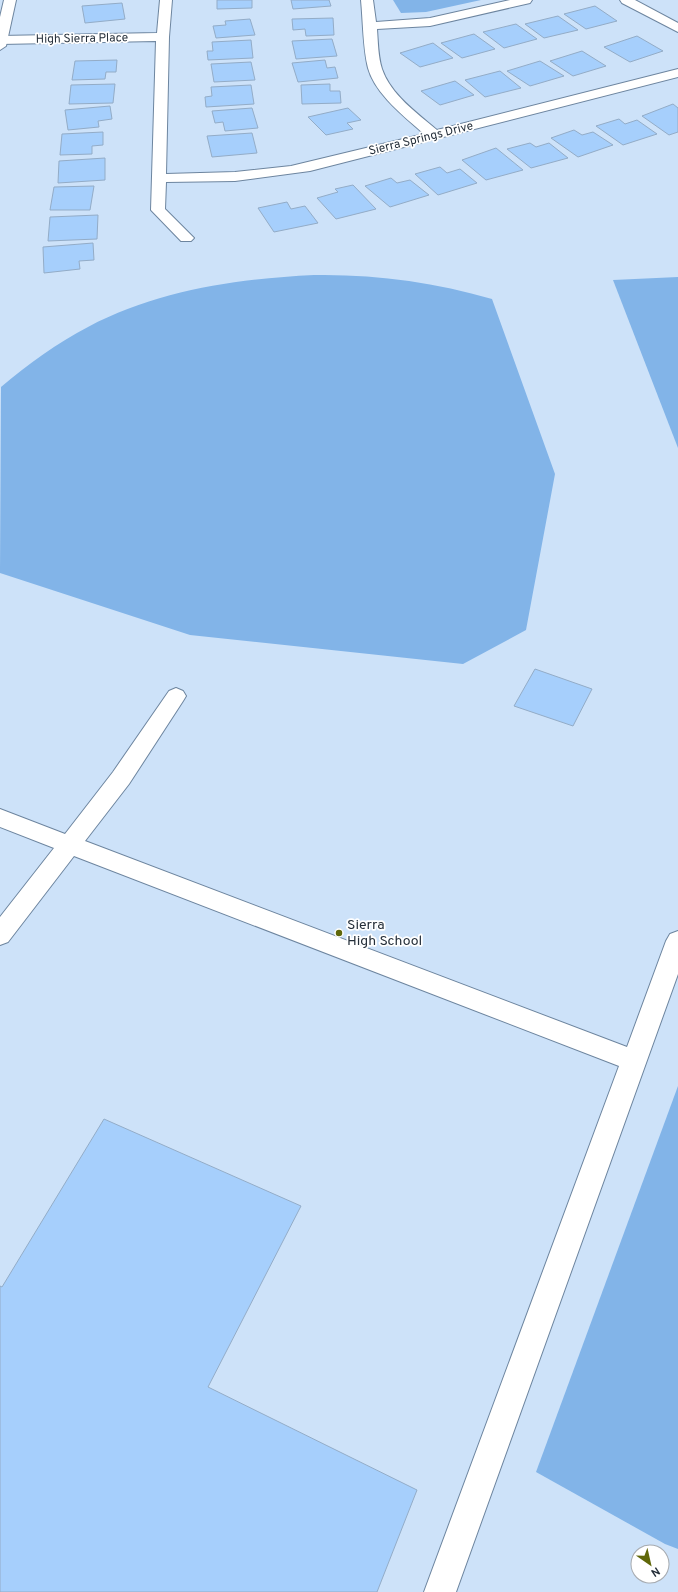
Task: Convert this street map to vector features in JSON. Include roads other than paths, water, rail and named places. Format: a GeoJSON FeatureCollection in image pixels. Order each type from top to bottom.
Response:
{"type":"FeatureCollection","features":[{"type":"Feature","properties":{"kind":"street"},"geometry":{"type":"LineString","coordinates":[[0,42],[10,0]]}},
{"type":"Feature","properties":{"kind":"street"},"geometry":{"type":"LineString","coordinates":[[166,0],[163,37],[158,210],[186,238]]}},
{"type":"Feature","properties":{"kind":"street"},"geometry":{"type":"LineString","coordinates":[[367,0],[375,68],[380,79],[397,102],[434,135]]}},
{"type":"Feature","properties":{"kind":"street"},"geometry":{"type":"LineString","coordinates":[[370,26],[430,22],[526,0]]}},
{"type":"Feature","properties":{"kind":"street"},"geometry":{"type":"LineString","coordinates":[[626,0],[678,28]]}},
{"type":"Feature","properties":{"kind":"street","name":"High Sierra Place"},"geometry":{"type":"LineString","coordinates":[[0,42],[163,37]]}},
{"type":"Feature","properties":{"kind":"street","name":"Sierra Springs Drive"},"geometry":{"type":"LineString","coordinates":[[160,178],[200,179],[285,172],[310,167],[678,73]]}},
{"type":"Feature","properties":{"kind":"street"},"geometry":{"type":"LineString","coordinates":[[0,935],[68,844],[121,778],[176,696]]}},
{"type":"Feature","properties":{"kind":"street"},"geometry":{"type":"LineString","coordinates":[[0,818],[635,1061]]}},
{"type":"Feature","properties":{"kind":"street"},"geometry":{"type":"LineString","coordinates":[[440,1592],[557,1268],[678,942]]}},
{"type":"Feature","properties":{"kind":"place","name":"Sierra High School"},"geometry":{"type":"Point","coordinates":[339,933]}}]}
